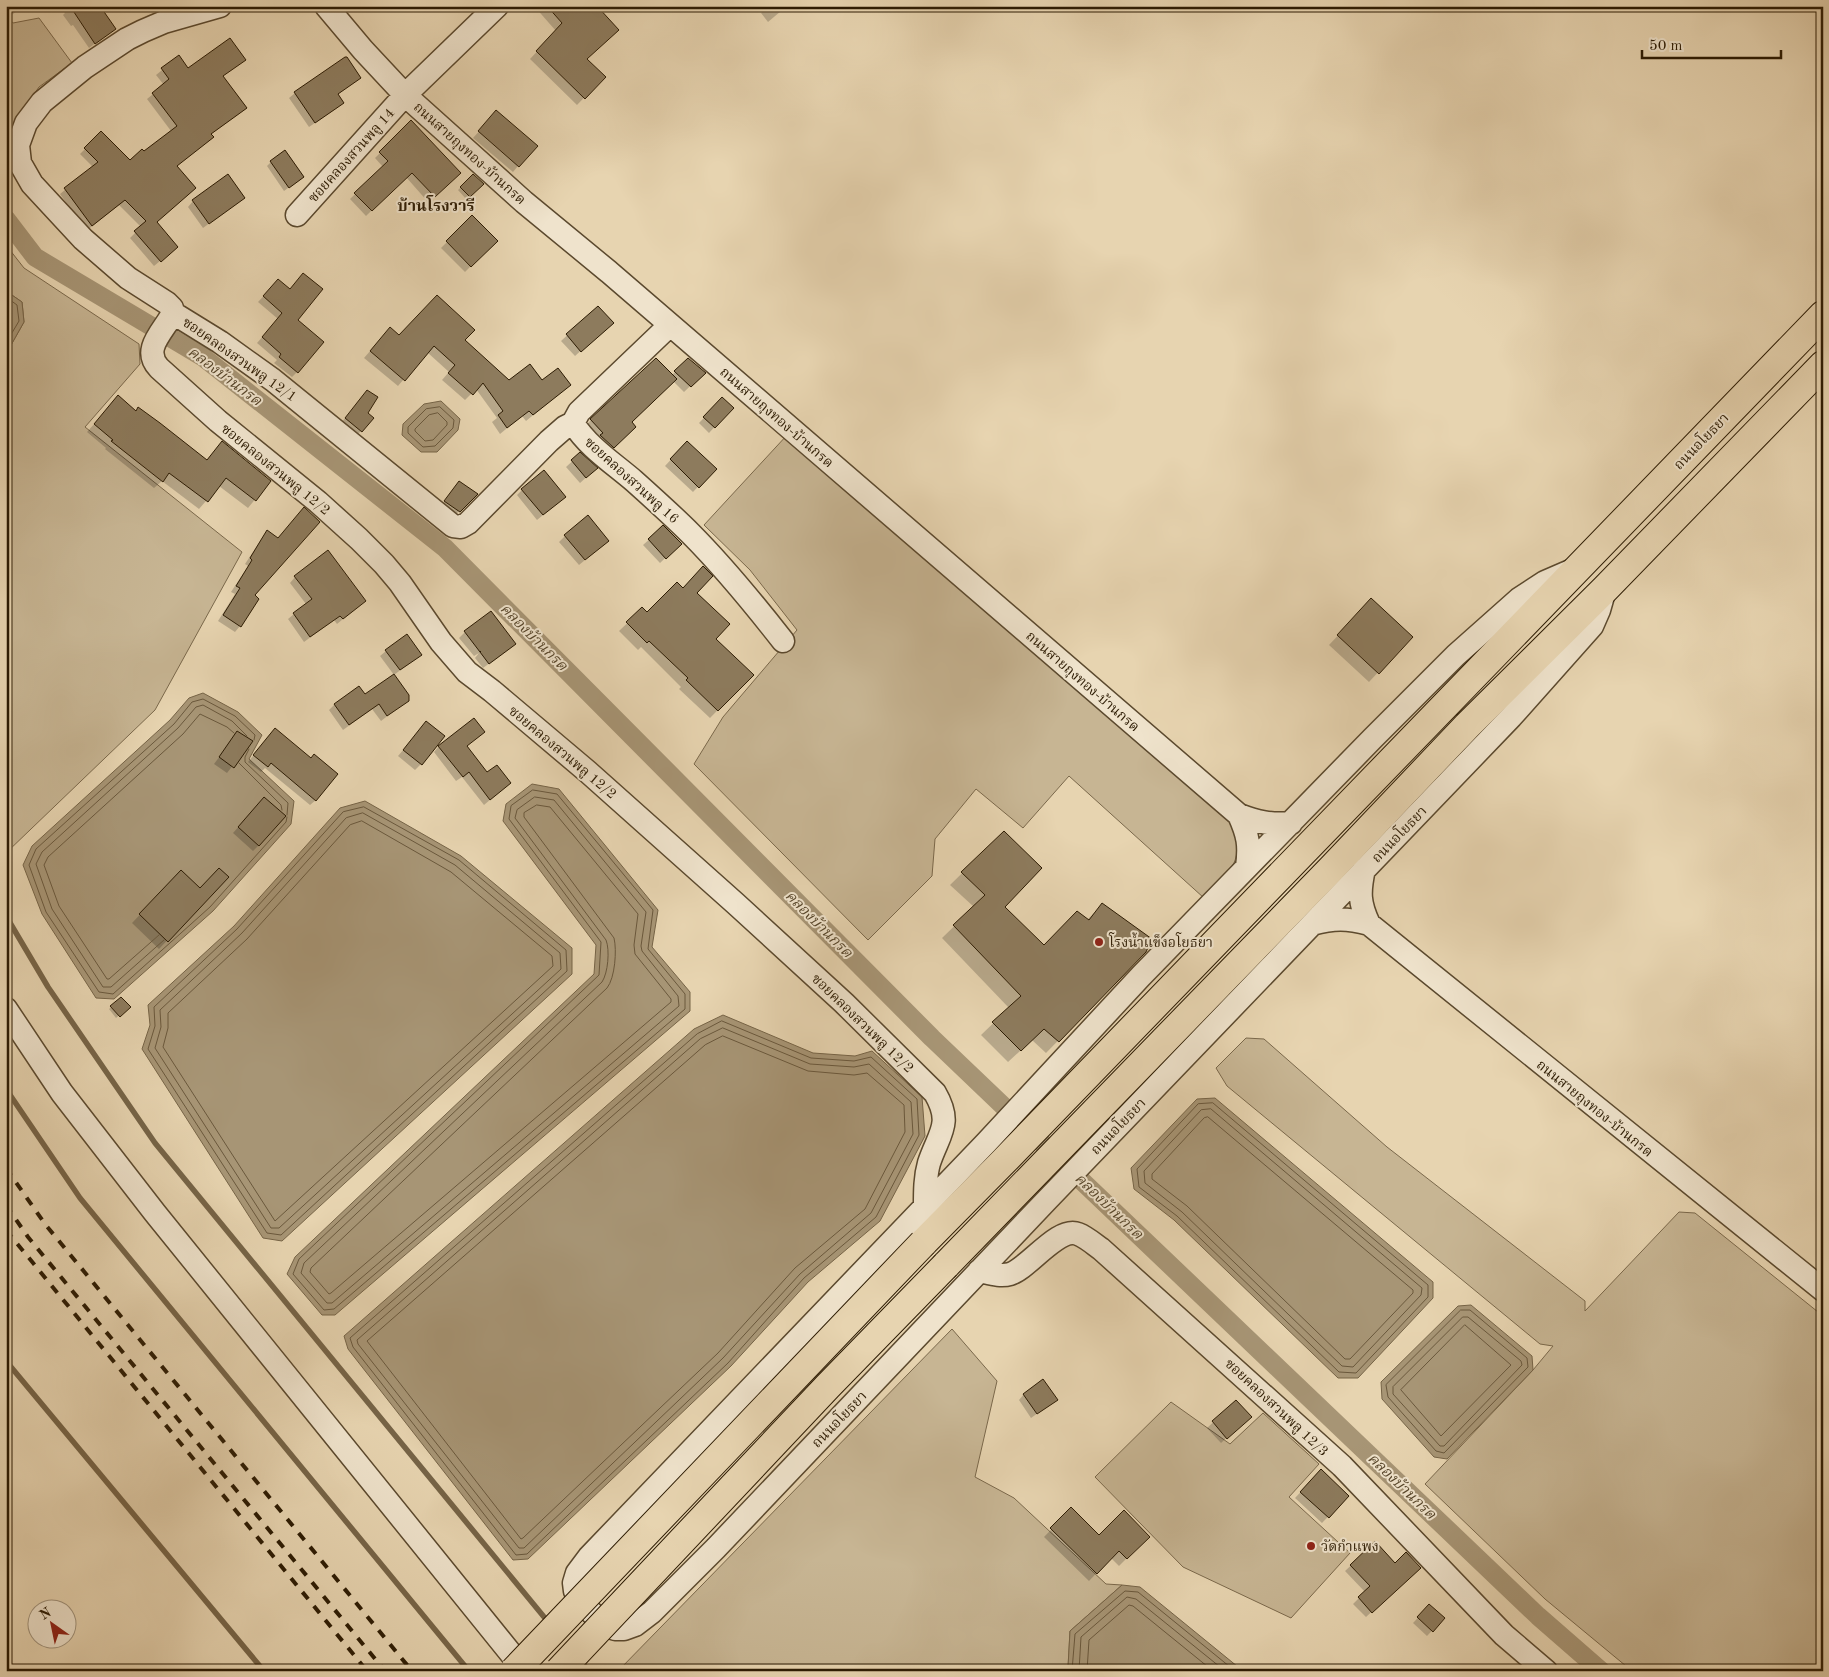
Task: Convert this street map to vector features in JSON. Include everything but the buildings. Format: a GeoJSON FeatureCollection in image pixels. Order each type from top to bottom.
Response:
{"type":"FeatureCollection","features":[{"type":"Feature","properties":{"kind":"main road","name":"ถนนอโยธยา"},"geometry":{"type":"LineString","coordinates":[[514,1671],[923,1243],[995,1152],[1044,1119],[1823,315]]}},
{"type":"Feature","properties":{"kind":"main road","name":"ถนนอโยธยา"},"geometry":{"type":"LineString","coordinates":[[559,1671],[828,1386],[1325,876],[1467,726],[1605,589],[1823,365]]}},
{"type":"Feature","properties":{"kind":"street","name":"ซอยคลองสวนพลู 12/1"},"geometry":{"type":"LineString","coordinates":[[220,6],[164,22],[127,39],[85,67],[42,102],[26,123],[18,145],[20,163],[32,184],[84,239],[128,278],[167,303],[172,308],[171,317],[220,342],[306,405],[414,496],[453,526],[461,527],[468,523],[549,441],[565,427],[573,423]]}},
{"type":"Feature","properties":{"kind":"street","name":"ถนนสายถุงทอง-บ้านกรด"},"geometry":{"type":"LineString","coordinates":[[326,6],[363,50],[406,95],[524,202],[670,325],[1239,815],[1257,822],[1275,825],[1291,823]]}},
{"type":"Feature","properties":{"kind":"street","name":"ซอยคลองสวนพลู 14"},"geometry":{"type":"LineString","coordinates":[[296,215],[406,95],[497,6]]}},
{"type":"Feature","properties":{"kind":"street","name":"ซอยคลองสวนพลู 12/2"},"geometry":{"type":"LineString","coordinates":[[171,317],[152,347],[152,358],[159,368],[218,421],[318,502],[372,552],[400,583],[441,642],[467,672],[588,772],[736,904],[844,1003],[935,1092],[941,1103],[945,1124],[927,1172],[925,1206]]}},
{"type":"Feature","properties":{"kind":"street"},"geometry":{"type":"LineString","coordinates":[[573,423],[579,412],[670,325]]}},
{"type":"Feature","properties":{"kind":"street","name":"ซอยคลองสวนพลู 16"},"geometry":{"type":"LineString","coordinates":[[573,423],[594,448],[634,481],[691,534],[750,600],[783,641]]}},
{"type":"Feature","properties":{"kind":"street","name":"ถนนอโยธยา"},"geometry":{"type":"LineString","coordinates":[[1578,568],[1545,582],[1519,599],[1456,655],[1247,867],[1025,1100],[995,1152],[925,1206],[589,1557],[577,1573],[574,1591],[602,1623],[615,1629],[624,1629],[635,1625],[652,1612],[716,1548],[1085,1160],[1511,718],[1592,626],[1605,589]]}},
{"type":"Feature","properties":{"kind":"street","name":"ถนนสายถุงทอง-บ้านกรด"},"geometry":{"type":"LineString","coordinates":[[1239,815],[1247,833],[1250,848],[1247,867]]}},
{"type":"Feature","properties":{"kind":"street"},"geometry":{"type":"LineString","coordinates":[[1364,869],[1360,887],[1361,907],[1369,924]]}},
{"type":"Feature","properties":{"kind":"street","name":"ถนนสายถุงทอง-บ้านกรด"},"geometry":{"type":"LineString","coordinates":[[1312,924],[1331,919],[1350,919],[1369,924],[1823,1290]]}},
{"type":"Feature","properties":{"kind":"street"},"geometry":{"type":"LineString","coordinates":[[6,1009],[62,1093],[149,1206],[525,1671]]}},
{"type":"Feature","properties":{"kind":"street","name":"ซอยคลองสวนพลู 12/3"},"geometry":{"type":"LineString","coordinates":[[979,1271],[998,1275],[1010,1274],[1056,1239],[1066,1234],[1077,1233],[1101,1249],[1342,1466],[1504,1635],[1546,1671]]}},
{"type":"Feature","properties":{"kind":"shaded area"},"geometry":{"type":"Polygon","coordinates":[[[6,15],[13,23],[39,18],[72,63],[39,87],[9,131],[6,131],[6,15]]]}},
{"type":"Feature","properties":{"kind":"shaded area"},"geometry":{"type":"Polygon","coordinates":[[[6,245],[24,268],[139,344],[140,364],[85,427],[242,552],[155,710],[6,853],[6,354],[24,322],[22,302],[6,291],[6,245]]]}},
{"type":"Feature","properties":{"kind":"shaded area"},"geometry":{"type":"Polygon","coordinates":[[[788,434],[1230,821],[1237,846],[1234,864],[1222,880],[1204,898],[1069,776],[1023,828],[976,789],[935,839],[932,876],[868,940],[694,764],[723,717],[797,630],[750,570],[704,525],[788,434]]]}},
{"type":"Feature","properties":{"kind":"shaded area"},"geometry":{"type":"Polygon","coordinates":[[[1246,1038],[1264,1039],[1387,1147],[1585,1301],[1585,1311],[1679,1212],[1695,1213],[1823,1316],[1823,1671],[1632,1671],[1545,1599],[1425,1484],[1533,1370],[1553,1346],[1540,1344],[1227,1086],[1216,1068],[1246,1038]]]}},
{"type":"Feature","properties":{"kind":"shaded area"},"geometry":{"type":"Polygon","coordinates":[[[952,1329],[997,1381],[975,1477],[1014,1498],[1106,1584],[1122,1585],[1070,1631],[1068,1668],[1066,1671],[618,1671],[952,1329]]]}},
{"type":"Feature","properties":{"kind":"shaded area"},"geometry":{"type":"Polygon","coordinates":[[[1171,1402],[1230,1444],[1263,1413],[1319,1464],[1289,1497],[1350,1553],[1291,1618],[1183,1567],[1095,1477],[1171,1402]]]}},
{"type":"Feature","properties":{"kind":"water"},"geometry":{"type":"Polygon","coordinates":[[[6,291],[22,302],[24,322],[6,354],[6,291]]]}},
{"type":"Feature","properties":{"kind":"water"},"geometry":{"type":"Polygon","coordinates":[[[441,401],[460,419],[458,430],[437,452],[421,452],[402,435],[403,424],[424,404],[441,401]]]}},
{"type":"Feature","properties":{"kind":"water"},"geometry":{"type":"Polygon","coordinates":[[[203,693],[238,712],[262,735],[249,759],[294,801],[291,824],[213,911],[114,999],[96,998],[42,914],[23,865],[32,846],[170,720],[189,698],[203,693]]]}},
{"type":"Feature","properties":{"kind":"water"},"geometry":{"type":"Polygon","coordinates":[[[532,784],[559,789],[658,910],[652,947],[690,992],[690,1011],[335,1315],[322,1315],[287,1274],[295,1257],[594,974],[596,945],[503,821],[506,804],[532,784]]]}},
{"type":"Feature","properties":{"kind":"water"},"geometry":{"type":"Polygon","coordinates":[[[365,801],[461,856],[572,948],[572,974],[282,1241],[263,1238],[142,1049],[150,1025],[148,1005],[234,926],[340,808],[365,801]]]}},
{"type":"Feature","properties":{"kind":"water"},"geometry":{"type":"Polygon","coordinates":[[[723,1015],[813,1053],[855,1056],[872,1051],[922,1097],[925,1136],[880,1221],[808,1282],[731,1366],[528,1559],[513,1560],[348,1349],[344,1336],[694,1029],[723,1015]]]}},
{"type":"Feature","properties":{"kind":"water"},"geometry":{"type":"Polygon","coordinates":[[[1215,1098],[1433,1282],[1433,1298],[1358,1378],[1338,1378],[1174,1220],[1134,1189],[1131,1168],[1197,1099],[1215,1098]]]}},
{"type":"Feature","properties":{"kind":"water"},"geometry":{"type":"Polygon","coordinates":[[[1471,1305],[1532,1356],[1533,1370],[1447,1459],[1434,1457],[1382,1399],[1381,1382],[1458,1306],[1471,1305]]]}},
{"type":"Feature","properties":{"kind":"water"},"geometry":{"type":"Polygon","coordinates":[[[1122,1585],[1140,1587],[1243,1671],[1066,1671],[1068,1667],[1070,1631],[1122,1585]]]}},
{"type":"Feature","properties":{"kind":"waterway","name":"คลองบ้านกรด"},"geometry":{"type":"LineString","coordinates":[[6,219],[35,257],[203,357],[445,548],[932,1038],[1538,1616],[1601,1671]]}},
{"type":"Feature","properties":{"kind":"waterway"},"geometry":{"type":"LineString","coordinates":[[6,916],[48,987],[155,1143],[549,1623]]}},
{"type":"Feature","properties":{"kind":"waterway"},"geometry":{"type":"LineString","coordinates":[[6,1089],[80,1198],[469,1671]]}},
{"type":"Feature","properties":{"kind":"waterway"},"geometry":{"type":"LineString","coordinates":[[6,1361],[264,1671]]}},
{"type":"Feature","properties":{"kind":"waterway"},"geometry":{"type":"LineString","coordinates":[[579,1659],[589,1671]]}},
{"type":"Feature","properties":{"kind":"railway"},"geometry":{"type":"LineString","coordinates":[[6,1168],[45,1224],[412,1671]]}},
{"type":"Feature","properties":{"kind":"railway"},"geometry":{"type":"LineString","coordinates":[[6,1205],[28,1237],[385,1671]]}},
{"type":"Feature","properties":{"kind":"railway"},"geometry":{"type":"LineString","coordinates":[[6,1230],[367,1671]]}},
{"type":"Feature","properties":{"kind":"place","name":"โรงน้ำแข็งอโยธยา"},"geometry":{"type":"Point","coordinates":[1099,942]}},
{"type":"Feature","properties":{"kind":"place","name":"วัดกำแพง"},"geometry":{"type":"Point","coordinates":[1311,1546]}},
{"type":"Feature","properties":{"kind":"district","name":"บ้านโรงวารี"},"geometry":{"type":"Point","coordinates":[436,205]}}]}
